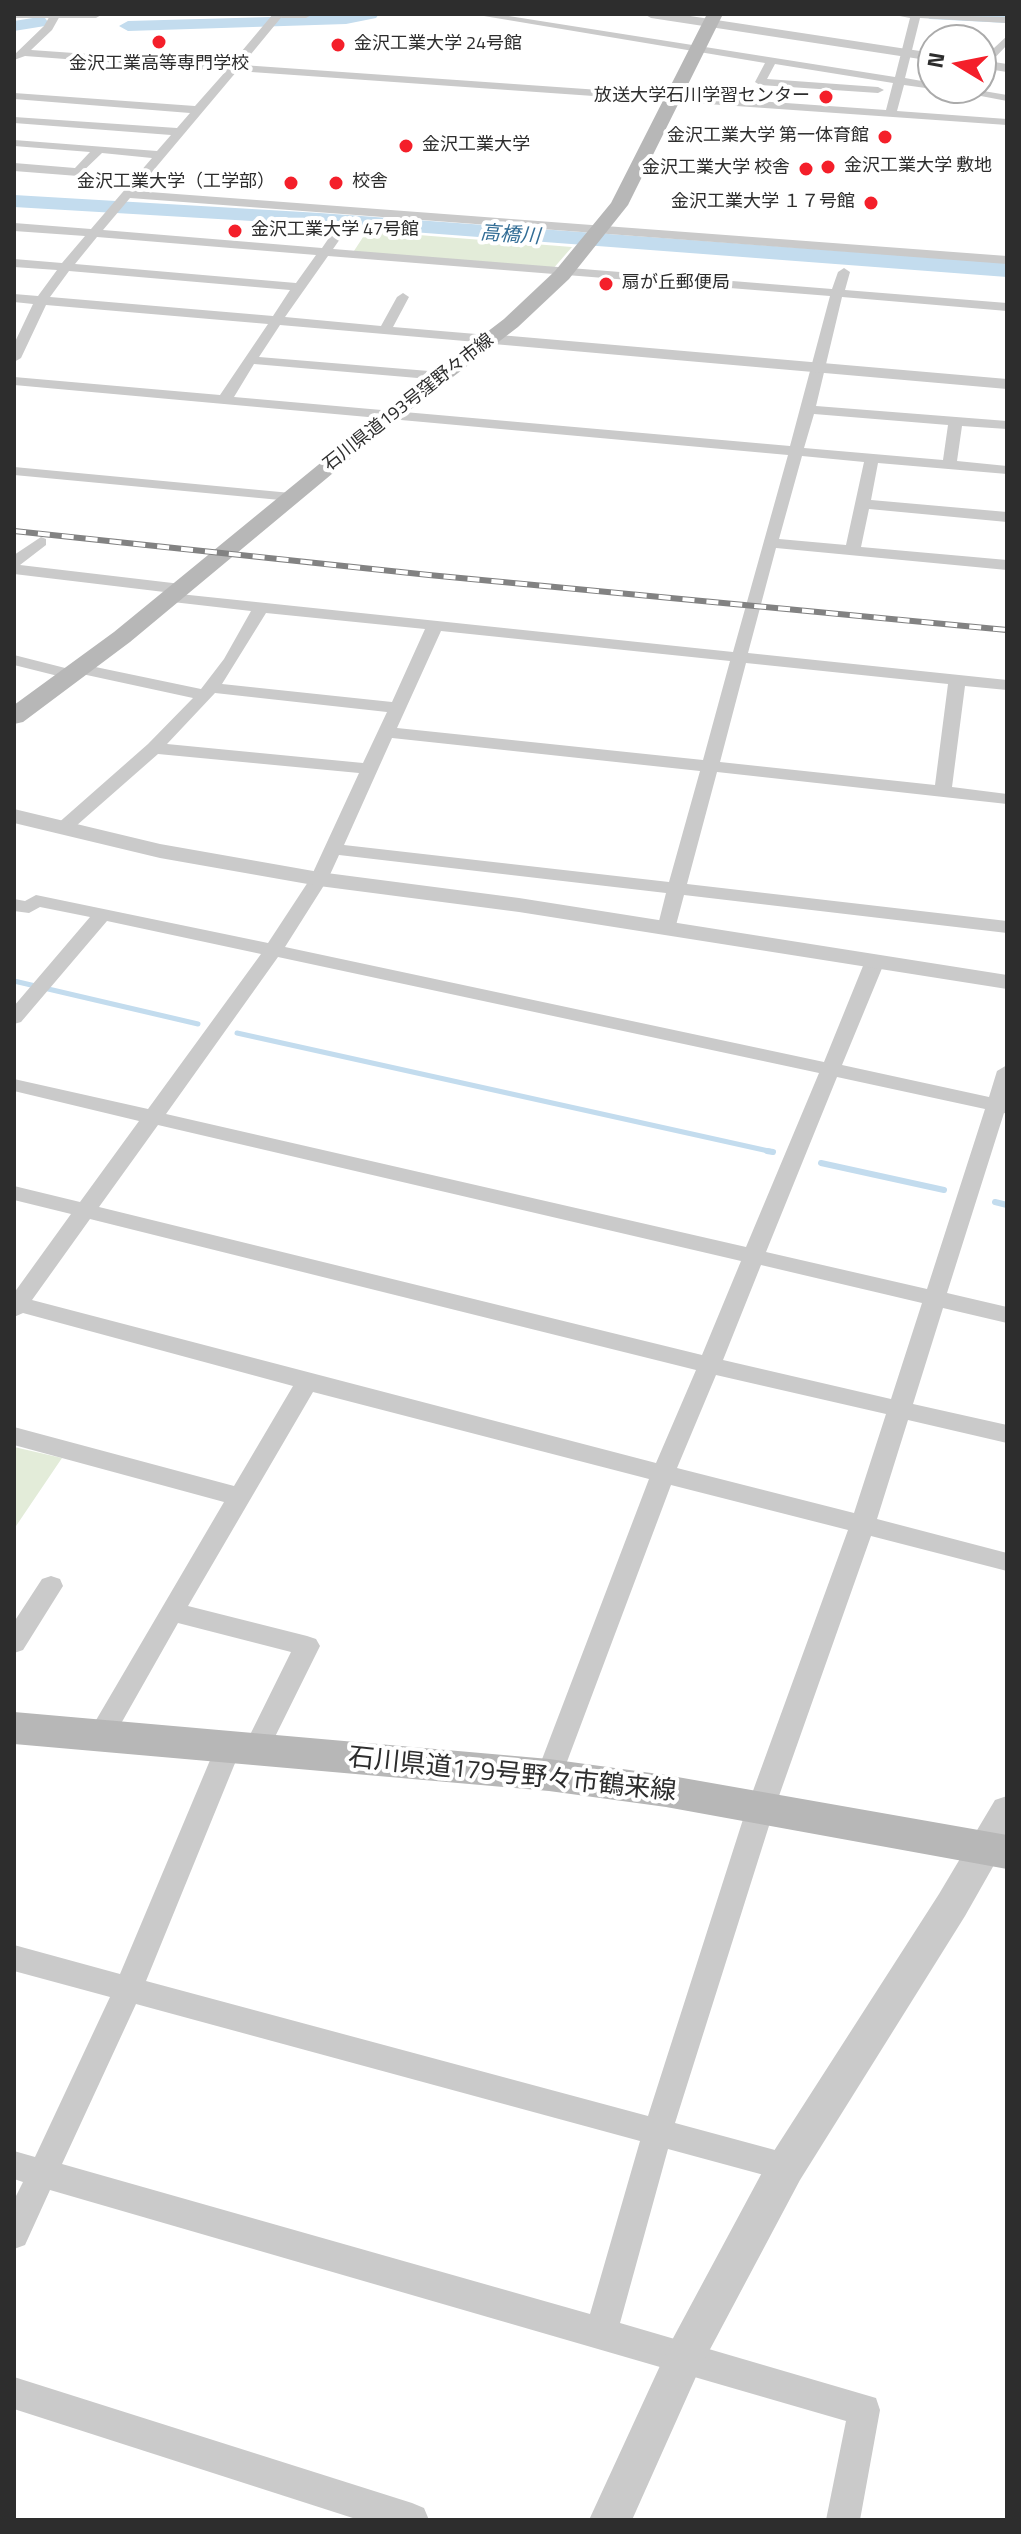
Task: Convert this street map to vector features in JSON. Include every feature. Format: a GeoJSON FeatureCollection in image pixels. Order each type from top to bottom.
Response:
{"type":"FeatureCollection","features":[{"type":"Feature","properties":{"kind":"main road","name":"石川県道193号窪野々市線"},"geometry":{"type":"LineString","coordinates":[[14,717],[77,672],[391,415],[511,323],[564,271],[619,205],[713,19]]}},
{"type":"Feature","properties":{"kind":"main road","name":"石川県道179号野々市鶴来線"},"geometry":{"type":"LineString","coordinates":[[14,1728],[549,1775],[666,1791],[997,1851]]}},
{"type":"Feature","properties":{"kind":"street"},"geometry":{"type":"LineString","coordinates":[[14,14],[96,14]]}},
{"type":"Feature","properties":{"kind":"street"},"geometry":{"type":"LineString","coordinates":[[17,57],[48,28],[56,14]]}},
{"type":"Feature","properties":{"kind":"street"},"geometry":{"type":"LineString","coordinates":[[14,358],[41,301],[127,194],[276,19],[306,14]]}},
{"type":"Feature","properties":{"kind":"street"},"geometry":{"type":"LineString","coordinates":[[651,14],[713,19],[917,54]]}},
{"type":"Feature","properties":{"kind":"street"},"geometry":{"type":"LineString","coordinates":[[894,14],[1007,20]]}},
{"type":"Feature","properties":{"kind":"street"},"geometry":{"type":"LineString","coordinates":[[891,114],[916,14]]}},
{"type":"Feature","properties":{"kind":"street"},"geometry":{"type":"LineString","coordinates":[[486,15],[771,61],[898,86]]}},
{"type":"Feature","properties":{"kind":"street"},"geometry":{"type":"LineString","coordinates":[[17,57],[236,68],[1007,122]]}},
{"type":"Feature","properties":{"kind":"street"},"geometry":{"type":"LineString","coordinates":[[771,61],[760,82],[917,86]]}},
{"type":"Feature","properties":{"kind":"street"},"geometry":{"type":"LineString","coordinates":[[14,96],[200,110]]}},
{"type":"Feature","properties":{"kind":"street"},"geometry":{"type":"LineString","coordinates":[[14,120],[181,132]]}},
{"type":"Feature","properties":{"kind":"street"},"geometry":{"type":"LineString","coordinates":[[14,143],[161,155]]}},
{"type":"Feature","properties":{"kind":"street"},"geometry":{"type":"LineString","coordinates":[[14,167],[78,172],[99,149]]}},
{"type":"Feature","properties":{"kind":"street"},"geometry":{"type":"LineString","coordinates":[[127,194],[1007,260]]}},
{"type":"Feature","properties":{"kind":"street"},"geometry":{"type":"LineString","coordinates":[[14,227],[1007,307]]}},
{"type":"Feature","properties":{"kind":"street"},"geometry":{"type":"LineString","coordinates":[[225,399],[339,232]]}},
{"type":"Feature","properties":{"kind":"street"},"geometry":{"type":"LineString","coordinates":[[14,263],[299,287]]}},
{"type":"Feature","properties":{"kind":"street"},"geometry":{"type":"LineString","coordinates":[[666,929],[844,272]]}},
{"type":"Feature","properties":{"kind":"street"},"geometry":{"type":"LineString","coordinates":[[385,330],[403,297]]}},
{"type":"Feature","properties":{"kind":"street"},"geometry":{"type":"LineString","coordinates":[[14,298],[1007,384]]}},
{"type":"Feature","properties":{"kind":"street"},"geometry":{"type":"LineString","coordinates":[[250,360],[441,376]]}},
{"type":"Feature","properties":{"kind":"street"},"geometry":{"type":"LineString","coordinates":[[14,381],[1007,470]]}},
{"type":"Feature","properties":{"kind":"street"},"geometry":{"type":"LineString","coordinates":[[807,409],[1007,425]]}},
{"type":"Feature","properties":{"kind":"street"},"geometry":{"type":"LineString","coordinates":[[949,465],[956,421]]}},
{"type":"Feature","properties":{"kind":"street"},"geometry":{"type":"LineString","coordinates":[[852,551],[872,458]]}},
{"type":"Feature","properties":{"kind":"street"},"geometry":{"type":"LineString","coordinates":[[14,471],[291,497]]}},
{"type":"Feature","properties":{"kind":"street"},"geometry":{"type":"LineString","coordinates":[[863,504],[1007,517]]}},
{"type":"Feature","properties":{"kind":"street"},"geometry":{"type":"LineString","coordinates":[[14,562],[41,542]]}},
{"type":"Feature","properties":{"kind":"street"},"geometry":{"type":"LineString","coordinates":[[770,543],[1007,565]]}},
{"type":"Feature","properties":{"kind":"street"},"geometry":{"type":"LineString","coordinates":[[14,569],[261,608],[1007,685]]}},
{"type":"Feature","properties":{"kind":"street"},"geometry":{"type":"LineString","coordinates":[[62,829],[154,748],[208,691],[261,608]]}},
{"type":"Feature","properties":{"kind":"street"},"geometry":{"type":"LineString","coordinates":[[435,626],[319,879],[274,949],[15,1305],[1007,1562]]}},
{"type":"Feature","properties":{"kind":"street"},"geometry":{"type":"LineString","coordinates":[[14,660],[208,691],[396,708]]}},
{"type":"Feature","properties":{"kind":"street"},"geometry":{"type":"LineString","coordinates":[[943,791],[957,680]]}},
{"type":"Feature","properties":{"kind":"street"},"geometry":{"type":"LineString","coordinates":[[385,732],[1007,799]]}},
{"type":"Feature","properties":{"kind":"street"},"geometry":{"type":"LineString","coordinates":[[154,748],[367,769]]}},
{"type":"Feature","properties":{"kind":"street"},"geometry":{"type":"LineString","coordinates":[[14,816],[160,851],[319,879],[519,905],[1007,982]]}},
{"type":"Feature","properties":{"kind":"street"},"geometry":{"type":"LineString","coordinates":[[335,849],[1007,927]]}},
{"type":"Feature","properties":{"kind":"street"},"geometry":{"type":"LineString","coordinates":[[14,905],[29,907],[36,901],[103,914],[1003,1106]]}},
{"type":"Feature","properties":{"kind":"street"},"geometry":{"type":"LineString","coordinates":[[14,1018],[103,914]]}},
{"type":"Feature","properties":{"kind":"street"},"geometry":{"type":"LineString","coordinates":[[549,1775],[664,1472],[875,961]]}},
{"type":"Feature","properties":{"kind":"street"},"geometry":{"type":"LineString","coordinates":[[601,2333],[657,2133],[760,1810],[863,1524],[898,1407],[1003,1106],[1007,1071]]}},
{"type":"Feature","properties":{"kind":"street"},"geometry":{"type":"LineString","coordinates":[[14,1085],[1007,1315]]}},
{"type":"Feature","properties":{"kind":"street"},"geometry":{"type":"LineString","coordinates":[[14,1193],[709,1365],[1007,1434]]}},
{"type":"Feature","properties":{"kind":"street"},"geometry":{"type":"LineString","coordinates":[[101,1735],[307,1382]]}},
{"type":"Feature","properties":{"kind":"street"},"geometry":{"type":"LineString","coordinates":[[14,1436],[240,1497]]}},
{"type":"Feature","properties":{"kind":"street"},"geometry":{"type":"LineString","coordinates":[[14,1643],[51,1586]]}},
{"type":"Feature","properties":{"kind":"street"},"geometry":{"type":"LineString","coordinates":[[14,2234],[28,2169],[129,1988],[243,1748],[307,1646],[172,1612]]}},
{"type":"Feature","properties":{"kind":"street"},"geometry":{"type":"LineString","coordinates":[[610,2520],[685,2356],[786,2167],[997,1851],[1007,1810]]}},
{"type":"Feature","properties":{"kind":"street"},"geometry":{"type":"LineString","coordinates":[[14,1958],[786,2167]]}},
{"type":"Feature","properties":{"kind":"street"},"geometry":{"type":"LineString","coordinates":[[28,2169],[864,2410],[843,2520]]}},
{"type":"Feature","properties":{"kind":"street"},"geometry":{"type":"LineString","coordinates":[[14,2393],[412,2520]]}},
{"type":"Feature","properties":{"kind":"green space"},"geometry":{"type":"Polygon","coordinates":[[[367,231],[572,247],[552,270],[352,254],[367,231]]]}},
{"type":"Feature","properties":{"kind":"green space"},"geometry":{"type":"Polygon","coordinates":[[[14,1447],[62,1458],[14,1529],[14,1447]]]}},
{"type":"Feature","properties":{"kind":"waterway"},"geometry":{"type":"LineString","coordinates":[[128,26],[346,19],[370,14]]}},
{"type":"Feature","properties":{"kind":"waterway"},"geometry":{"type":"LineString","coordinates":[[930,14],[1007,18]]}},
{"type":"Feature","properties":{"kind":"waterway"},"geometry":{"type":"LineString","coordinates":[[14,26],[39,22]]}},
{"type":"Feature","properties":{"kind":"waterway","name":"高橋川"},"geometry":{"type":"LineString","coordinates":[[14,201],[320,219],[1007,270]]}},
{"type":"Feature","properties":{"kind":"waterway"},"geometry":{"type":"LineString","coordinates":[[14,981],[198,1024]]}},
{"type":"Feature","properties":{"kind":"waterway"},"geometry":{"type":"LineString","coordinates":[[237,1033],[773,1152],[767,1151]]}},
{"type":"Feature","properties":{"kind":"waterway"},"geometry":{"type":"LineString","coordinates":[[821,1163],[944,1190]]}},
{"type":"Feature","properties":{"kind":"waterway"},"geometry":{"type":"LineString","coordinates":[[995,1202],[1007,1205]]}},
{"type":"Feature","properties":{"kind":"railway"},"geometry":{"type":"LineString","coordinates":[[14,531],[429,575],[1007,630]]}},
{"type":"Feature","properties":{"kind":"place","name":"金沢工業高等専門学校"},"geometry":{"type":"Point","coordinates":[159,42]}},
{"type":"Feature","properties":{"kind":"place","name":"金沢工業大学 24号館"},"geometry":{"type":"Point","coordinates":[338,45]}},
{"type":"Feature","properties":{"kind":"place","name":"放送大学石川学習センター"},"geometry":{"type":"Point","coordinates":[826,97]}},
{"type":"Feature","properties":{"kind":"place","name":"金沢工業大学 第一体育館"},"geometry":{"type":"Point","coordinates":[885,137]}},
{"type":"Feature","properties":{"kind":"place","name":"金沢工業大学"},"geometry":{"type":"Point","coordinates":[406,146]}},
{"type":"Feature","properties":{"kind":"place","name":"金沢工業大学 敷地"},"geometry":{"type":"Point","coordinates":[828,167]}},
{"type":"Feature","properties":{"kind":"place","name":"金沢工業大学 校舎"},"geometry":{"type":"Point","coordinates":[806,169]}},
{"type":"Feature","properties":{"kind":"place","name":"金沢工業大学（工学部）"},"geometry":{"type":"Point","coordinates":[291,183]}},
{"type":"Feature","properties":{"kind":"place","name":"校舎"},"geometry":{"type":"Point","coordinates":[336,183]}},
{"type":"Feature","properties":{"kind":"place","name":"金沢工業大学 １７号館"},"geometry":{"type":"Point","coordinates":[871,203]}},
{"type":"Feature","properties":{"kind":"place","name":"金沢工業大学 47号館"},"geometry":{"type":"Point","coordinates":[235,231]}},
{"type":"Feature","properties":{"kind":"place","name":"扇が丘郵便局"},"geometry":{"type":"Point","coordinates":[606,284]}}]}
